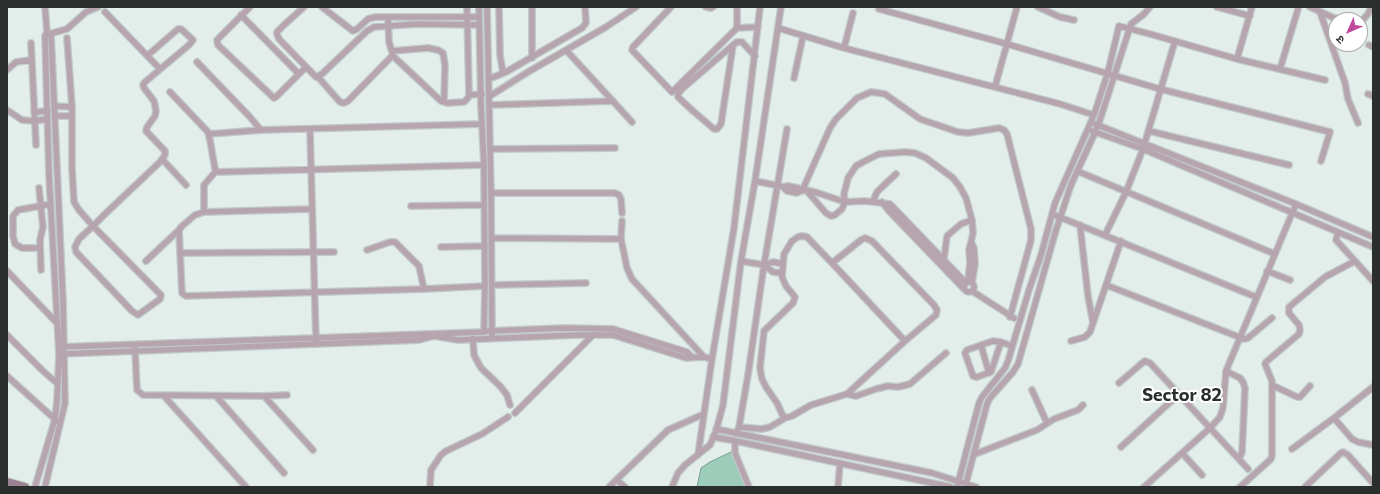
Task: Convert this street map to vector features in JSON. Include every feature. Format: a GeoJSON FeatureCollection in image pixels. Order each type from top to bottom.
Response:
{"type":"FeatureCollection","features":[{"type":"Feature","properties":{"kind":"street"},"geometry":{"type":"LineString","coordinates":[[44,7],[48,33],[51,36],[52,43],[58,175],[61,346]]}},
{"type":"Feature","properties":{"kind":"street"},"geometry":{"type":"LineString","coordinates":[[46,487],[65,402],[62,354],[56,322],[49,174],[45,36],[48,33],[67,29],[86,12],[98,7]]}},
{"type":"Feature","properties":{"kind":"street"},"geometry":{"type":"LineString","coordinates":[[250,7],[216,41],[218,45],[274,98],[306,67]]}},
{"type":"Feature","properties":{"kind":"street"},"geometry":{"type":"LineString","coordinates":[[304,7],[284,25],[277,32],[277,34],[279,39],[314,76],[318,77],[340,102],[345,103],[392,53],[428,48],[438,50],[443,53],[445,65],[444,102]]}},
{"type":"Feature","properties":{"kind":"street"},"geometry":{"type":"LineString","coordinates":[[322,7],[350,29],[354,30],[359,40]]}},
{"type":"Feature","properties":{"kind":"street"},"geometry":{"type":"LineString","coordinates":[[388,17],[389,42],[392,53],[438,98],[444,102],[463,102],[467,100],[469,95],[467,7]]}},
{"type":"Feature","properties":{"kind":"street"},"geometry":{"type":"LineString","coordinates":[[479,7],[484,164],[485,338]]}},
{"type":"Feature","properties":{"kind":"street"},"geometry":{"type":"LineString","coordinates":[[487,7],[490,96],[492,338]]}},
{"type":"Feature","properties":{"kind":"street"},"geometry":{"type":"LineString","coordinates":[[499,7],[502,74]]}},
{"type":"Feature","properties":{"kind":"street"},"geometry":{"type":"LineString","coordinates":[[532,7],[532,58]]}},
{"type":"Feature","properties":{"kind":"street"},"geometry":{"type":"LineString","coordinates":[[489,78],[502,74],[532,58],[582,28],[586,23],[585,7]]}},
{"type":"Feature","properties":{"kind":"street"},"geometry":{"type":"LineString","coordinates":[[490,96],[606,27],[636,7]]}},
{"type":"Feature","properties":{"kind":"street"},"geometry":{"type":"LineString","coordinates":[[671,7],[633,47],[632,50],[672,92],[736,28],[737,7]]}},
{"type":"Feature","properties":{"kind":"street"},"geometry":{"type":"LineString","coordinates":[[706,7],[713,7]]}},
{"type":"Feature","properties":{"kind":"street"},"geometry":{"type":"LineString","coordinates":[[698,455],[712,359],[734,228],[760,7]]}},
{"type":"Feature","properties":{"kind":"street"},"geometry":{"type":"LineString","coordinates":[[672,487],[678,474],[690,460],[710,445],[723,405],[741,261],[755,181],[781,7]]}},
{"type":"Feature","properties":{"kind":"street"},"geometry":{"type":"LineString","coordinates":[[995,87],[1016,7]]}},
{"type":"Feature","properties":{"kind":"street"},"geometry":{"type":"LineString","coordinates":[[1038,7],[1060,17],[1074,20]]}},
{"type":"Feature","properties":{"kind":"street"},"geometry":{"type":"LineString","coordinates":[[966,485],[990,398],[1013,372],[1018,364],[1071,185],[1096,132],[1130,29],[1132,24],[1150,7]]}},
{"type":"Feature","properties":{"kind":"street"},"geometry":{"type":"LineString","coordinates":[[1217,7],[1250,16]]}},
{"type":"Feature","properties":{"kind":"street"},"geometry":{"type":"LineString","coordinates":[[1237,59],[1252,7]]}},
{"type":"Feature","properties":{"kind":"street"},"geometry":{"type":"LineString","coordinates":[[1310,7],[1328,15]]}},
{"type":"Feature","properties":{"kind":"street"},"geometry":{"type":"LineString","coordinates":[[879,9],[1108,72],[1160,89],[1330,132],[1321,161]]}},
{"type":"Feature","properties":{"kind":"street"},"geometry":{"type":"LineString","coordinates":[[1280,69],[1298,9]]}},
{"type":"Feature","properties":{"kind":"street"},"geometry":{"type":"LineString","coordinates":[[105,12],[160,69]]}},
{"type":"Feature","properties":{"kind":"street"},"geometry":{"type":"LineString","coordinates":[[1320,12],[1345,83],[1348,99],[1358,123]]}},
{"type":"Feature","properties":{"kind":"street"},"geometry":{"type":"LineString","coordinates":[[844,48],[852,13]]}},
{"type":"Feature","properties":{"kind":"street"},"geometry":{"type":"LineString","coordinates":[[241,15],[298,74]]}},
{"type":"Feature","properties":{"kind":"street"},"geometry":{"type":"LineString","coordinates":[[354,30],[371,18],[480,17]]}},
{"type":"Feature","properties":{"kind":"street"},"geometry":{"type":"LineString","coordinates":[[318,77],[372,28],[377,26],[417,24],[479,26]]}},
{"type":"Feature","properties":{"kind":"street"},"geometry":{"type":"LineString","coordinates":[[957,487],[979,403],[1005,368],[1041,255],[1055,203],[1094,115],[1108,72],[1119,26],[1237,59],[1325,80]]}},
{"type":"Feature","properties":{"kind":"street"},"geometry":{"type":"LineString","coordinates":[[736,28],[758,27]]}},
{"type":"Feature","properties":{"kind":"street"},"geometry":{"type":"LineString","coordinates":[[778,28],[844,48],[1060,104],[1094,115]]}},
{"type":"Feature","properties":{"kind":"street"},"geometry":{"type":"LineString","coordinates":[[67,38],[72,107],[73,197],[78,210],[93,226],[161,295],[160,299],[139,315],[132,311],[75,250],[79,239],[93,226],[162,159],[166,153],[146,129],[155,116],[156,111],[154,101],[143,86],[145,82],[193,41],[178,29],[148,55]]}},
{"type":"Feature","properties":{"kind":"street"},"geometry":{"type":"LineString","coordinates":[[794,78],[803,36]]}},
{"type":"Feature","properties":{"kind":"street"},"geometry":{"type":"LineString","coordinates":[[1105,235],[1126,192],[1143,149],[1175,41]]}},
{"type":"Feature","properties":{"kind":"street"},"geometry":{"type":"LineString","coordinates":[[733,45],[720,124],[717,129],[714,129],[683,102],[678,97],[678,94],[733,45],[737,42],[742,42],[755,56]]}},
{"type":"Feature","properties":{"kind":"street"},"geometry":{"type":"LineString","coordinates":[[31,43],[36,145]]}},
{"type":"Feature","properties":{"kind":"street"},"geometry":{"type":"LineString","coordinates":[[480,49],[488,48]]}},
{"type":"Feature","properties":{"kind":"street"},"geometry":{"type":"LineString","coordinates":[[566,50],[632,122]]}},
{"type":"Feature","properties":{"kind":"street"},"geometry":{"type":"LineString","coordinates":[[7,70],[16,62],[31,60]]}},
{"type":"Feature","properties":{"kind":"street"},"geometry":{"type":"LineString","coordinates":[[197,62],[261,130]]}},
{"type":"Feature","properties":{"kind":"street"},"geometry":{"type":"LineString","coordinates":[[170,92],[209,134],[216,171]]}},
{"type":"Feature","properties":{"kind":"street"},"geometry":{"type":"LineString","coordinates":[[755,181],[780,187],[788,186],[798,188],[826,213],[831,216],[835,216],[839,213],[845,202],[844,194],[848,178],[856,166],[879,154],[905,152],[915,153],[926,158],[953,178],[966,198],[972,220],[971,242],[974,248],[975,264],[968,284],[968,292],[972,291],[1012,317],[1031,240],[1031,229],[1007,134],[1004,130],[999,128],[968,133],[958,132],[920,119],[885,94],[871,92],[857,98],[836,119],[830,128],[803,191]]}},
{"type":"Feature","properties":{"kind":"street"},"geometry":{"type":"LineString","coordinates":[[469,95],[482,94]]}},
{"type":"Feature","properties":{"kind":"street"},"geometry":{"type":"LineString","coordinates":[[490,105],[613,101]]}},
{"type":"Feature","properties":{"kind":"street"},"geometry":{"type":"LineString","coordinates":[[54,106],[72,107]]}},
{"type":"Feature","properties":{"kind":"street"},"geometry":{"type":"LineString","coordinates":[[7,110],[22,120],[48,120]]}},
{"type":"Feature","properties":{"kind":"street"},"geometry":{"type":"LineString","coordinates":[[34,112],[48,111]]}},
{"type":"Feature","properties":{"kind":"street"},"geometry":{"type":"LineString","coordinates":[[55,116],[72,116]]}},
{"type":"Feature","properties":{"kind":"street"},"geometry":{"type":"LineString","coordinates":[[1091,122],[1296,204],[1373,237]]}},
{"type":"Feature","properties":{"kind":"street"},"geometry":{"type":"LineString","coordinates":[[209,134],[261,130],[310,130],[482,124]]}},
{"type":"Feature","properties":{"kind":"street"},"geometry":{"type":"LineString","coordinates":[[736,434],[739,427],[764,265],[780,187],[787,129]]}},
{"type":"Feature","properties":{"kind":"street"},"geometry":{"type":"LineString","coordinates":[[1088,129],[1143,149],[1373,247]]}},
{"type":"Feature","properties":{"kind":"street"},"geometry":{"type":"LineString","coordinates":[[310,130],[316,345]]}},
{"type":"Feature","properties":{"kind":"street"},"geometry":{"type":"LineString","coordinates":[[1149,131],[1289,165]]}},
{"type":"Feature","properties":{"kind":"street"},"geometry":{"type":"LineString","coordinates":[[490,149],[615,148]]}},
{"type":"Feature","properties":{"kind":"street"},"geometry":{"type":"LineString","coordinates":[[162,159],[186,185]]}},
{"type":"Feature","properties":{"kind":"street"},"geometry":{"type":"LineString","coordinates":[[216,171],[276,169],[311,170],[484,164]]}},
{"type":"Feature","properties":{"kind":"street"},"geometry":{"type":"LineString","coordinates":[[204,212],[204,185],[216,171]]}},
{"type":"Feature","properties":{"kind":"street"},"geometry":{"type":"LineString","coordinates":[[1077,171],[1275,254]]}},
{"type":"Feature","properties":{"kind":"street"},"geometry":{"type":"LineString","coordinates":[[49,174],[58,175]]}},
{"type":"Feature","properties":{"kind":"street"},"geometry":{"type":"LineString","coordinates":[[873,202],[877,192],[896,174]]}},
{"type":"Feature","properties":{"kind":"street"},"geometry":{"type":"LineString","coordinates":[[39,188],[43,227],[40,237],[41,270]]}},
{"type":"Feature","properties":{"kind":"street"},"geometry":{"type":"LineString","coordinates":[[803,191],[828,195],[845,202],[866,201],[890,204],[968,284]]}},
{"type":"Feature","properties":{"kind":"street"},"geometry":{"type":"LineString","coordinates":[[491,193],[615,193],[619,195],[621,199],[622,213]]}},
{"type":"Feature","properties":{"kind":"street"},"geometry":{"type":"LineString","coordinates":[[882,202],[889,211],[968,284],[974,287],[972,291]]}},
{"type":"Feature","properties":{"kind":"street"},"geometry":{"type":"LineString","coordinates":[[40,248],[22,248],[18,246],[14,241],[12,220],[14,214],[18,210],[51,204]]}},
{"type":"Feature","properties":{"kind":"street"},"geometry":{"type":"LineString","coordinates":[[1144,487],[1210,428],[1220,417],[1223,408],[1226,371],[1296,204]]}},
{"type":"Feature","properties":{"kind":"street"},"geometry":{"type":"LineString","coordinates":[[412,206],[484,205]]}},
{"type":"Feature","properties":{"kind":"street"},"geometry":{"type":"LineString","coordinates":[[146,261],[191,218],[204,212],[312,209]]}},
{"type":"Feature","properties":{"kind":"street"},"geometry":{"type":"LineString","coordinates":[[1052,214],[1256,297]]}},
{"type":"Feature","properties":{"kind":"street"},"geometry":{"type":"LineString","coordinates":[[484,217],[491,217]]}},
{"type":"Feature","properties":{"kind":"street"},"geometry":{"type":"LineString","coordinates":[[944,259],[944,244],[947,236],[961,224],[972,220]]}},
{"type":"Feature","properties":{"kind":"street"},"geometry":{"type":"LineString","coordinates":[[622,221],[621,239],[628,270],[635,285],[704,357]]}},
{"type":"Feature","properties":{"kind":"street"},"geometry":{"type":"LineString","coordinates":[[1080,225],[1088,296],[1093,323]]}},
{"type":"Feature","properties":{"kind":"street"},"geometry":{"type":"LineString","coordinates":[[180,230],[182,292],[184,296],[485,286]]}},
{"type":"Feature","properties":{"kind":"street"},"geometry":{"type":"LineString","coordinates":[[1338,233],[1336,240],[1373,281]]}},
{"type":"Feature","properties":{"kind":"street"},"geometry":{"type":"LineString","coordinates":[[786,418],[782,414],[764,383],[760,368],[764,331],[793,303],[794,297],[786,286],[782,273],[784,254],[790,244],[798,237],[807,237],[905,341]]}},
{"type":"Feature","properties":{"kind":"street"},"geometry":{"type":"LineString","coordinates":[[492,238],[621,239]]}},
{"type":"Feature","properties":{"kind":"street"},"geometry":{"type":"LineString","coordinates":[[739,427],[762,429],[770,427],[811,405],[847,394],[936,315],[937,310],[934,305],[872,241],[865,238],[861,240],[832,264]]}},
{"type":"Feature","properties":{"kind":"street"},"geometry":{"type":"LineString","coordinates":[[368,250],[390,242],[395,242],[419,266],[424,289]]}},
{"type":"Feature","properties":{"kind":"street"},"geometry":{"type":"LineString","coordinates":[[1071,341],[1085,337],[1090,332],[1121,242]]}},
{"type":"Feature","properties":{"kind":"street"},"geometry":{"type":"LineString","coordinates":[[441,247],[485,246]]}},
{"type":"Feature","properties":{"kind":"street"},"geometry":{"type":"LineString","coordinates":[[180,254],[314,251],[334,252]]}},
{"type":"Feature","properties":{"kind":"street"},"geometry":{"type":"LineString","coordinates":[[1240,487],[1271,459],[1272,385],[1271,376],[1265,367],[1266,362],[1299,334],[1299,325],[1289,314],[1289,307],[1325,277],[1354,260]]}},
{"type":"Feature","properties":{"kind":"street"},"geometry":{"type":"LineString","coordinates":[[741,261],[764,265],[774,262],[783,264]]}},
{"type":"Feature","properties":{"kind":"street"},"geometry":{"type":"LineString","coordinates":[[764,265],[773,272],[782,273]]}},
{"type":"Feature","properties":{"kind":"street"},"geometry":{"type":"LineString","coordinates":[[7,271],[56,322]]}},
{"type":"Feature","properties":{"kind":"street"},"geometry":{"type":"LineString","coordinates":[[1267,271],[1290,280]]}},
{"type":"Feature","properties":{"kind":"street"},"geometry":{"type":"LineString","coordinates":[[492,285],[586,283]]}},
{"type":"Feature","properties":{"kind":"street"},"geometry":{"type":"LineString","coordinates":[[1106,285],[1244,339],[1248,338],[1272,318]]}},
{"type":"Feature","properties":{"kind":"street"},"geometry":{"type":"LineString","coordinates":[[61,346],[350,336],[431,335],[565,328],[613,328],[687,352],[692,357]]}},
{"type":"Feature","properties":{"kind":"street"},"geometry":{"type":"LineString","coordinates":[[7,334],[58,384]]}},
{"type":"Feature","properties":{"kind":"street"},"geometry":{"type":"LineString","coordinates":[[62,354],[419,340],[431,335],[454,340],[567,335],[613,335],[686,358],[704,357],[712,359]]}},
{"type":"Feature","properties":{"kind":"street"},"geometry":{"type":"LineString","coordinates":[[515,413],[592,335]]}},
{"type":"Feature","properties":{"kind":"street"},"geometry":{"type":"LineString","coordinates":[[350,336],[352,343]]}},
{"type":"Feature","properties":{"kind":"street"},"geometry":{"type":"LineString","coordinates":[[473,339],[474,355],[481,368],[500,386],[507,395],[510,405]]}},
{"type":"Feature","properties":{"kind":"street"},"geometry":{"type":"LineString","coordinates":[[1001,342],[991,372],[977,377],[973,376],[965,353],[967,350],[993,341],[1001,342],[1012,346]]}},
{"type":"Feature","properties":{"kind":"street"},"geometry":{"type":"LineString","coordinates":[[134,344],[138,392],[144,396],[287,395]]}},
{"type":"Feature","properties":{"kind":"street"},"geometry":{"type":"LineString","coordinates":[[981,345],[989,373]]}},
{"type":"Feature","properties":{"kind":"street"},"geometry":{"type":"LineString","coordinates":[[847,394],[856,396],[888,386],[898,387],[910,384],[946,353]]}},
{"type":"Feature","properties":{"kind":"street"},"geometry":{"type":"LineString","coordinates":[[35,487],[55,419],[62,354]]}},
{"type":"Feature","properties":{"kind":"street"},"geometry":{"type":"LineString","coordinates":[[1119,382],[1145,361],[1150,363],[1248,469]]}},
{"type":"Feature","properties":{"kind":"street"},"geometry":{"type":"LineString","coordinates":[[1226,371],[1240,378],[1244,382],[1245,388],[1242,452],[1239,459]]}},
{"type":"Feature","properties":{"kind":"street"},"geometry":{"type":"LineString","coordinates":[[7,376],[61,425]]}},
{"type":"Feature","properties":{"kind":"street"},"geometry":{"type":"LineString","coordinates":[[1272,385],[1297,397],[1300,397],[1310,386]]}},
{"type":"Feature","properties":{"kind":"street"},"geometry":{"type":"LineString","coordinates":[[1292,449],[1373,387]]}},
{"type":"Feature","properties":{"kind":"street"},"geometry":{"type":"LineString","coordinates":[[1032,390],[1047,423]]}},
{"type":"Feature","properties":{"kind":"street"},"geometry":{"type":"LineString","coordinates":[[1121,447],[1179,394]]}},
{"type":"Feature","properties":{"kind":"street"},"geometry":{"type":"LineString","coordinates":[[164,396],[244,487]]}},
{"type":"Feature","properties":{"kind":"street"},"geometry":{"type":"LineString","coordinates":[[216,396],[284,473]]}},
{"type":"Feature","properties":{"kind":"street"},"geometry":{"type":"LineString","coordinates":[[264,396],[313,450]]}},
{"type":"Feature","properties":{"kind":"street"},"geometry":{"type":"LineString","coordinates":[[982,397],[990,398]]}},
{"type":"Feature","properties":{"kind":"street"},"geometry":{"type":"LineString","coordinates":[[975,454],[1037,430],[1054,419],[1078,410],[1083,405]]}},
{"type":"Feature","properties":{"kind":"street"},"geometry":{"type":"LineString","coordinates":[[609,487],[668,430],[704,414]]}},
{"type":"Feature","properties":{"kind":"street"},"geometry":{"type":"LineString","coordinates":[[430,487],[432,467],[441,455],[446,451],[482,434],[508,417]]}},
{"type":"Feature","properties":{"kind":"street"},"geometry":{"type":"LineString","coordinates":[[1334,418],[1352,439],[1358,442],[1373,445]]}},
{"type":"Feature","properties":{"kind":"street"},"geometry":{"type":"LineString","coordinates":[[716,430],[932,473],[976,487]]}},
{"type":"Feature","properties":{"kind":"street"},"geometry":{"type":"LineString","coordinates":[[713,438],[735,441],[951,487]]}},
{"type":"Feature","properties":{"kind":"street"},"geometry":{"type":"LineString","coordinates":[[735,441],[735,453],[749,487]]}},
{"type":"Feature","properties":{"kind":"street"},"geometry":{"type":"LineString","coordinates":[[1305,487],[1340,453],[1343,452],[1348,455],[1373,483]]}},
{"type":"Feature","properties":{"kind":"street"},"geometry":{"type":"LineString","coordinates":[[1182,453],[1202,475]]}},
{"type":"Feature","properties":{"kind":"street"},"geometry":{"type":"LineString","coordinates":[[838,487],[840,463]]}},
{"type":"Feature","properties":{"kind":"street"},"geometry":{"type":"LineString","coordinates":[[617,480],[625,487]]}},
{"type":"Feature","properties":{"kind":"street"},"geometry":{"type":"LineString","coordinates":[[7,482],[25,487]]}},
{"type":"Feature","properties":{"kind":"shaded area"},"geometry":{"type":"Polygon","coordinates":[[[731,452],[746,487],[697,487],[701,468],[731,452]]]}},
{"type":"Feature","properties":{"kind":"district","name":"Sector 82"},"geometry":{"type":"Point","coordinates":[1182,395]}}]}
